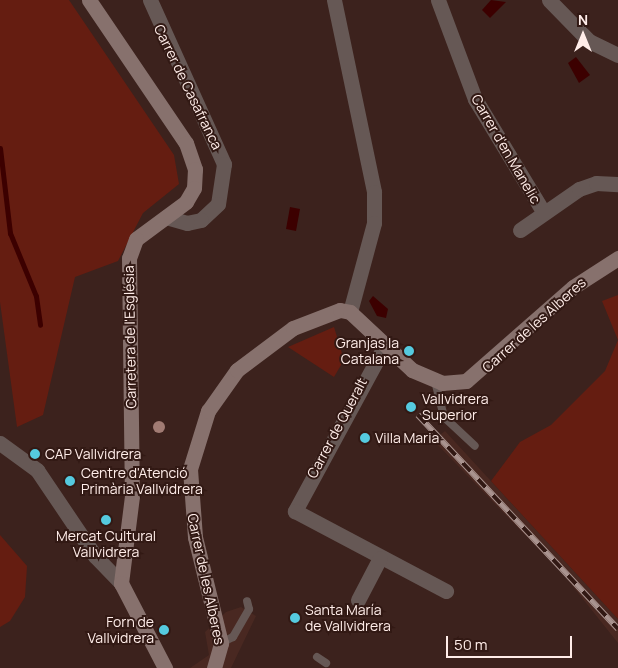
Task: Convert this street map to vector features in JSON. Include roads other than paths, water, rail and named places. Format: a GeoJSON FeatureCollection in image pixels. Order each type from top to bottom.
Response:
{"type":"FeatureCollection","features":[{"type":"Feature","properties":{"kind":"street","name":"Carretera de l'Església"},"geometry":{"type":"LineString","coordinates":[[89,0],[194,160],[191,194],[166,217],[136,239],[129,258],[132,496],[121,583]]}},
{"type":"Feature","properties":{"kind":"street","name":"Carrer de Casafranca"},"geometry":{"type":"LineString","coordinates":[[150,0],[224,164],[218,204],[201,220],[188,222],[166,217]]}},
{"type":"Feature","properties":{"kind":"street"},"geometry":{"type":"LineString","coordinates":[[334,0],[374,192],[374,222],[350,312],[384,347],[435,381]]}},
{"type":"Feature","properties":{"kind":"street","name":"Carrer d'en Manelic"},"geometry":{"type":"LineString","coordinates":[[438,0],[475,99],[544,213]]}},
{"type":"Feature","properties":{"kind":"street"},"geometry":{"type":"LineString","coordinates":[[549,0],[589,40],[618,55]]}},
{"type":"Feature","properties":{"kind":"street"},"geometry":{"type":"LineString","coordinates":[[520,230],[587,186],[618,184]]}},
{"type":"Feature","properties":{"kind":"street","name":"Carrer de les Alberes"},"geometry":{"type":"LineString","coordinates":[[435,381],[451,384],[475,376],[573,287],[618,258]]}},
{"type":"Feature","properties":{"kind":"street","name":"Carrer de les Alberes"},"geometry":{"type":"LineString","coordinates":[[214,668],[222,643],[190,504],[190,469],[200,430],[219,394],[253,355],[311,318],[331,311],[350,312]]}},
{"type":"Feature","properties":{"kind":"street","name":"Carrer de Queralt"},"geometry":{"type":"LineString","coordinates":[[380,558],[294,510],[384,347]]}},
{"type":"Feature","properties":{"kind":"street"},"geometry":{"type":"LineString","coordinates":[[0,443],[37,470],[95,556],[121,583],[164,667]]}},
{"type":"Feature","properties":{"kind":"street"},"geometry":{"type":"LineString","coordinates":[[358,600],[380,558],[446,591]]}},
{"type":"Feature","properties":{"kind":"lane"},"geometry":{"type":"LineString","coordinates":[[435,381],[444,417],[475,446]]}},
{"type":"Feature","properties":{"kind":"lane"},"geometry":{"type":"LineString","coordinates":[[222,643],[233,637],[248,605],[257,614]]}},
{"type":"Feature","properties":{"kind":"lane"},"geometry":{"type":"LineString","coordinates":[[317,657],[326,663]]}},
{"type":"Feature","properties":{"kind":"waterway"},"geometry":{"type":"LineString","coordinates":[[0,148],[10,233],[36,296],[40,325]]}},
{"type":"Feature","properties":{"kind":"railway"},"geometry":{"type":"LineString","coordinates":[[418,415],[618,629]]}},
{"type":"Feature","properties":{"kind":"place","name":"Granjas la Catalana"},"geometry":{"type":"Point","coordinates":[409,351]}},
{"type":"Feature","properties":{"kind":"place","name":"Vallvidrera Superior"},"geometry":{"type":"Point","coordinates":[411,407]}},
{"type":"Feature","properties":{"kind":"place","name":"Villa Maria"},"geometry":{"type":"Point","coordinates":[365,438]}},
{"type":"Feature","properties":{"kind":"place","name":"CAP Vallvidrera"},"geometry":{"type":"Point","coordinates":[35,454]}},
{"type":"Feature","properties":{"kind":"place","name":"Centre d'Atenció Primària Vallvidrera"},"geometry":{"type":"Point","coordinates":[70,481]}},
{"type":"Feature","properties":{"kind":"place","name":"Mercat Cultural Vallvidrera"},"geometry":{"type":"Point","coordinates":[106,520]}},
{"type":"Feature","properties":{"kind":"place","name":"Santa María de Vallvidrera"},"geometry":{"type":"Point","coordinates":[295,618]}},
{"type":"Feature","properties":{"kind":"place","name":"Forn de Vallvidrera"},"geometry":{"type":"Point","coordinates":[164,630]}}]}
